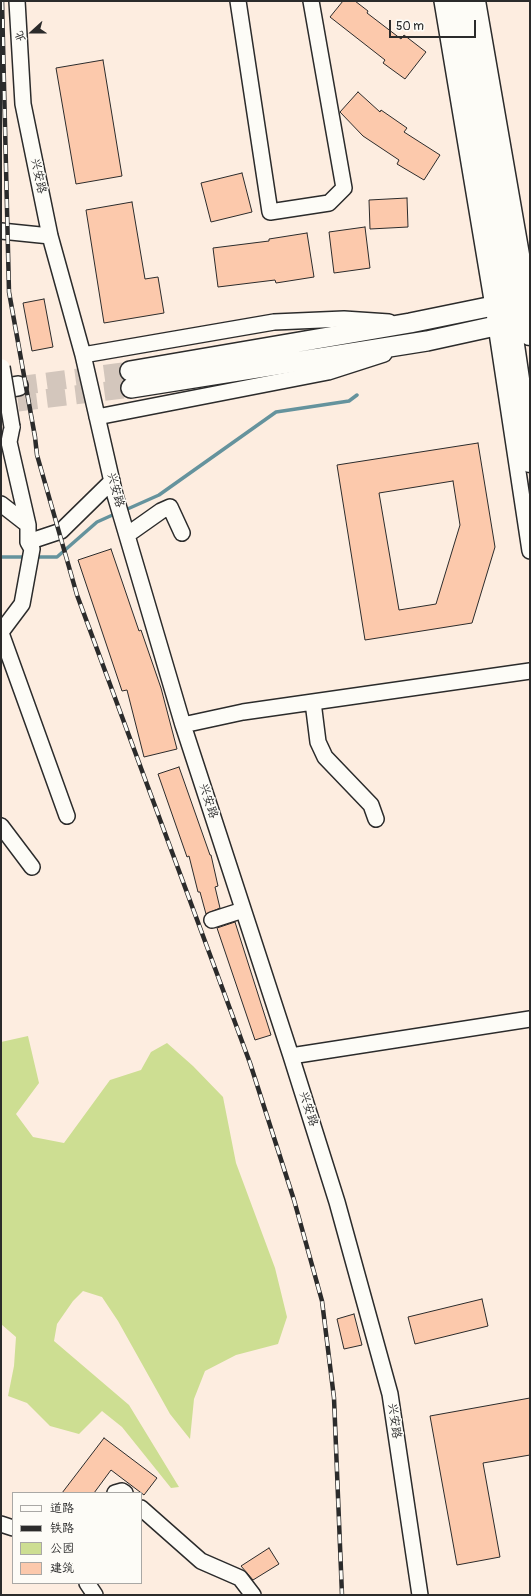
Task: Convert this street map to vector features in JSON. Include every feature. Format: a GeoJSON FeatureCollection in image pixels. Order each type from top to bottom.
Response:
{"type":"FeatureCollection","features":[{"type":"Feature","properties":{"kind":"highway"},"geometry":{"type":"LineString","coordinates":[[455,1],[517,315]]}},
{"type":"Feature","properties":{"kind":"highway"},"geometry":{"type":"LineString","coordinates":[[474,1],[517,315],[530,461]]}},
{"type":"Feature","properties":{"kind":"main road"},"geometry":{"type":"LineString","coordinates":[[517,315],[427,341],[130,379],[410,323],[517,315]]}},
{"type":"Feature","properties":{"kind":"street","name":"兴安路"},"geometry":{"type":"LineString","coordinates":[[17,1],[23,104],[50,236],[83,355],[113,488],[183,725],[338,1202],[390,1394],[420,1595]]}},
{"type":"Feature","properties":{"kind":"street"},"geometry":{"type":"LineString","coordinates":[[238,1],[270,212],[329,203],[344,188],[311,1]]}},
{"type":"Feature","properties":{"kind":"street"},"geometry":{"type":"LineString","coordinates":[[442,1],[517,315],[530,551]]}},
{"type":"Feature","properties":{"kind":"street"},"geometry":{"type":"LineString","coordinates":[[1,231],[50,236]]}},
{"type":"Feature","properties":{"kind":"street"},"geometry":{"type":"LineString","coordinates":[[83,355],[274,322],[344,319],[410,323]]}},
{"type":"Feature","properties":{"kind":"street"},"geometry":{"type":"LineString","coordinates":[[96,417],[328,372],[427,341]]}},
{"type":"Feature","properties":{"kind":"street"},"geometry":{"type":"LineString","coordinates":[[1,363],[12,427],[5,442],[28,525],[30,551],[22,604],[1,633],[67,816]]}},
{"type":"Feature","properties":{"kind":"street"},"geometry":{"type":"LineString","coordinates":[[30,551],[61,531],[113,488]]}},
{"type":"Feature","properties":{"kind":"street"},"geometry":{"type":"LineString","coordinates":[[1,504],[28,525]]}},
{"type":"Feature","properties":{"kind":"street"},"geometry":{"type":"LineString","coordinates":[[126,532],[170,507],[182,533]]}},
{"type":"Feature","properties":{"kind":"street"},"geometry":{"type":"LineString","coordinates":[[183,725],[243,712],[530,671]]}},
{"type":"Feature","properties":{"kind":"street"},"geometry":{"type":"LineString","coordinates":[[313,702],[318,742],[325,758],[335,770],[350,782],[371,805],[376,820]]}},
{"type":"Feature","properties":{"kind":"street"},"geometry":{"type":"LineString","coordinates":[[1,826],[32,867]]}},
{"type":"Feature","properties":{"kind":"street"},"geometry":{"type":"LineString","coordinates":[[212,920],[243,910]]}},
{"type":"Feature","properties":{"kind":"street"},"geometry":{"type":"LineString","coordinates":[[291,1056],[530,1019]]}},
{"type":"Feature","properties":{"kind":"street"},"geometry":{"type":"LineString","coordinates":[[142,1509],[201,1561],[218,1567],[240,1578],[253,1595]]}},
{"type":"Feature","properties":{"kind":"street"},"geometry":{"type":"LineString","coordinates":[[1,1524],[12,1528]]}},
{"type":"Feature","properties":{"kind":"street"},"geometry":{"type":"LineString","coordinates":[[88,1584],[95,1595]]}},
{"type":"Feature","properties":{"kind":"green space"},"geometry":{"type":"Polygon","coordinates":[[[28,1036],[39,1083],[16,1114],[33,1137],[64,1143],[110,1080],[141,1070],[151,1052],[167,1043],[193,1066],[223,1097],[236,1163],[275,1268],[287,1317],[278,1344],[236,1355],[205,1371],[194,1399],[190,1439],[170,1414],[118,1321],[102,1297],[83,1291],[73,1301],[57,1324],[54,1341],[129,1405],[179,1487],[171,1488],[122,1427],[102,1411],[79,1434],[50,1426],[27,1403],[8,1396],[14,1366],[16,1337],[1,1324],[1,1042],[28,1036]]]}},
{"type":"Feature","properties":{"kind":"building"},"geometry":{"type":"Polygon","coordinates":[[[343,1],[355,1],[368,11],[367,13],[401,39],[404,35],[426,52],[405,79],[383,63],[385,60],[330,17],[343,1]]]}},
{"type":"Feature","properties":{"kind":"building"},"geometry":{"type":"Polygon","coordinates":[[[103,60],[122,176],[76,184],[56,68],[103,60]]]}},
{"type":"Feature","properties":{"kind":"building"},"geometry":{"type":"Polygon","coordinates":[[[358,92],[380,112],[381,110],[407,128],[404,132],[440,155],[424,180],[397,164],[399,160],[363,136],[340,112],[358,92]]]}},
{"type":"Feature","properties":{"kind":"building"},"geometry":{"type":"Polygon","coordinates":[[[242,173],[252,212],[211,222],[201,183],[242,173]]]}},
{"type":"Feature","properties":{"kind":"building"},"geometry":{"type":"Polygon","coordinates":[[[407,198],[408,227],[370,229],[369,200],[407,198]]]}},
{"type":"Feature","properties":{"kind":"building"},"geometry":{"type":"Polygon","coordinates":[[[132,202],[145,279],[158,277],[164,313],[104,323],[86,210],[132,202]]]}},
{"type":"Feature","properties":{"kind":"building"},"geometry":{"type":"Polygon","coordinates":[[[365,227],[370,268],[334,273],[329,232],[365,227]]]}},
{"type":"Feature","properties":{"kind":"building"},"geometry":{"type":"Polygon","coordinates":[[[307,233],[314,277],[276,283],[275,280],[218,287],[213,248],[269,241],[269,239],[307,233]]]}},
{"type":"Feature","properties":{"kind":"building"},"geometry":{"type":"Polygon","coordinates":[[[44,299],[53,347],[32,351],[23,303],[44,299]]]}},
{"type":"Feature","properties":{"kind":"building"},"geometry":{"type":"Polygon","coordinates":[[[478,443],[495,547],[472,623],[365,640],[337,465],[478,443]],[[453,481],[379,493],[399,610],[436,604],[460,525],[453,481]]]}},
{"type":"Feature","properties":{"kind":"building"},"geometry":{"type":"Polygon","coordinates":[[[111,549],[139,631],[141,630],[161,688],[177,749],[144,757],[127,690],[122,691],[78,560],[111,549]]]}},
{"type":"Feature","properties":{"kind":"building"},"geometry":{"type":"Polygon","coordinates":[[[179,767],[211,855],[218,886],[215,887],[220,908],[206,914],[200,892],[198,892],[189,856],[187,857],[158,774],[179,767]]]}},
{"type":"Feature","properties":{"kind":"building"},"geometry":{"type":"Polygon","coordinates":[[[235,922],[271,1035],[255,1040],[217,928],[235,922]]]}},
{"type":"Feature","properties":{"kind":"building"},"geometry":{"type":"Polygon","coordinates":[[[482,1299],[488,1326],[415,1344],[408,1317],[482,1299]]]}},
{"type":"Feature","properties":{"kind":"building"},"geometry":{"type":"Polygon","coordinates":[[[354,1314],[362,1345],[344,1349],[337,1319],[354,1314]]]}},
{"type":"Feature","properties":{"kind":"building"},"geometry":{"type":"Polygon","coordinates":[[[530,1398],[530,1455],[483,1463],[500,1557],[457,1565],[430,1416],[530,1398]]]}},
{"type":"Feature","properties":{"kind":"building"},"geometry":{"type":"Polygon","coordinates":[[[104,1438],[157,1478],[144,1495],[111,1470],[95,1492],[63,1492],[104,1438]]]}},
{"type":"Feature","properties":{"kind":"building"},"geometry":{"type":"Polygon","coordinates":[[[269,1548],[279,1564],[253,1580],[241,1566],[269,1548]]]}},
{"type":"Feature","properties":{"kind":"waterway"},"geometry":{"type":"LineString","coordinates":[[123,511],[159,495],[276,412],[349,401],[357,395]]}},
{"type":"Feature","properties":{"kind":"waterway"},"geometry":{"type":"LineString","coordinates":[[34,557],[57,557],[97,522],[117,513]]}},
{"type":"Feature","properties":{"kind":"waterway"},"geometry":{"type":"LineString","coordinates":[[1,557],[26,557]]}},
{"type":"Feature","properties":{"kind":"tunnel"},"geometry":{"type":"LineString","coordinates":[[18,386],[130,371]]}},
{"type":"Feature","properties":{"kind":"tunnel"},"geometry":{"type":"LineString","coordinates":[[18,402],[131,388]]}},
{"type":"Feature","properties":{"kind":"railway"},"geometry":{"type":"LineString","coordinates":[[2,1],[9,292],[37,455],[77,595],[250,1063],[294,1200],[322,1301],[334,1398],[342,1595]]}}]}
